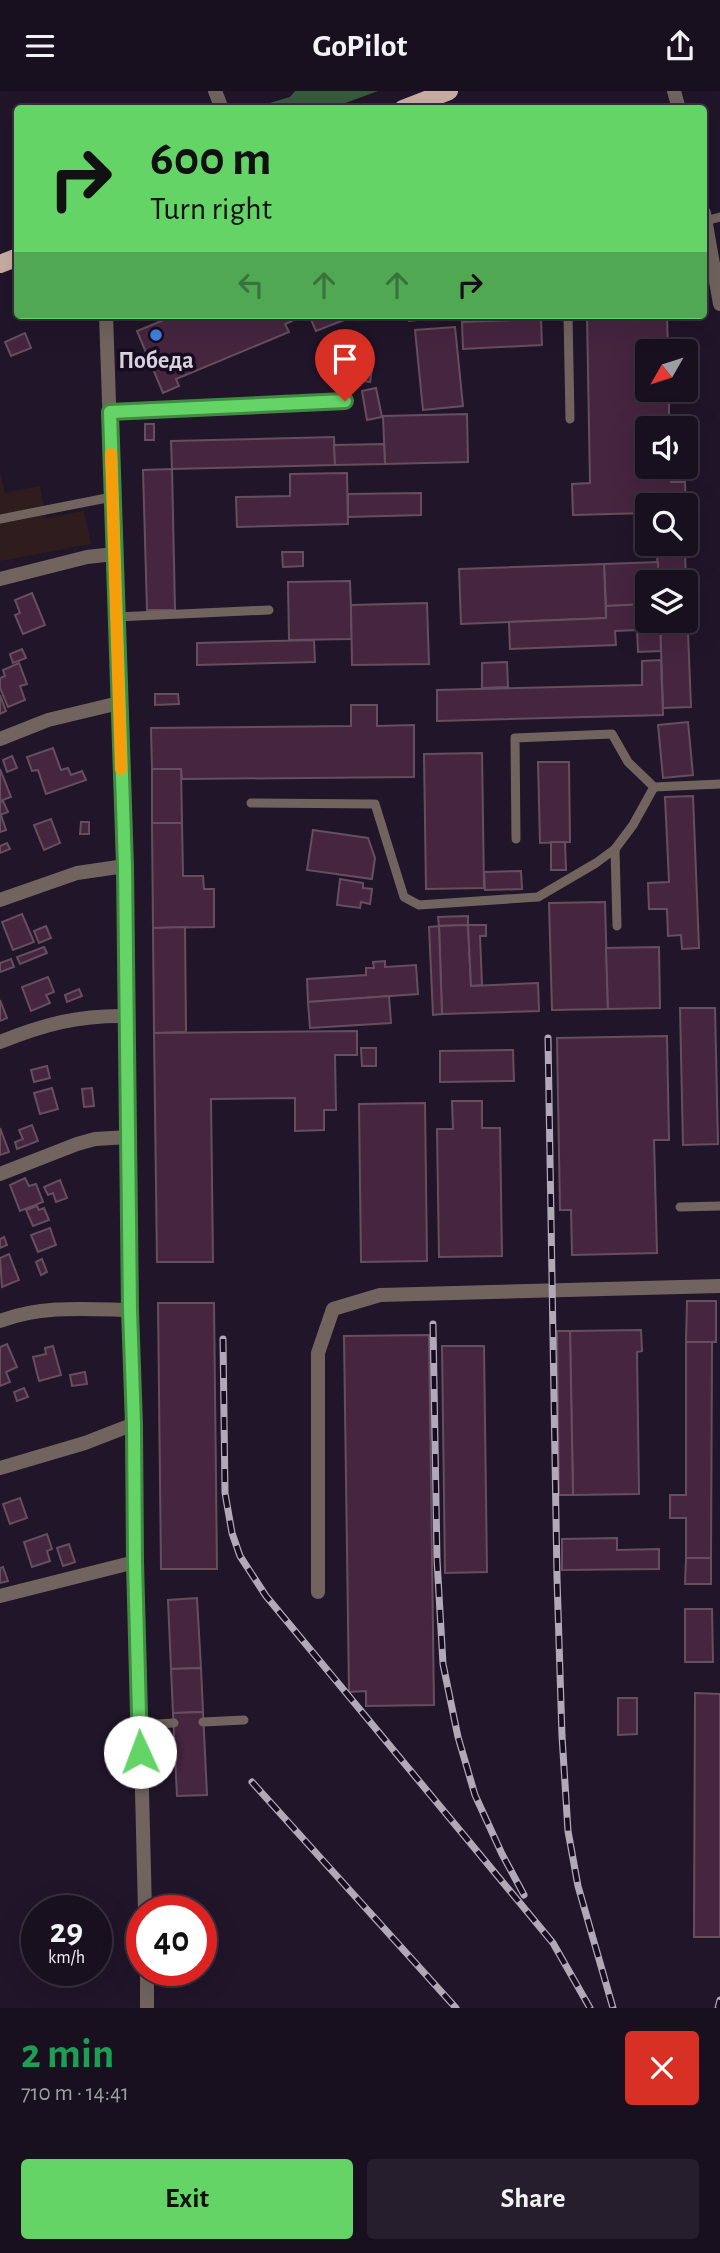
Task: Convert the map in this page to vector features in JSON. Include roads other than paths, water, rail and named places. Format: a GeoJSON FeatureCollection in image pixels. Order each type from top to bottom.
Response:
{"type":"FeatureCollection","features":[{"type":"Feature","properties":{"kind":"main road"},"geometry":{"type":"LineString","coordinates":[[413,105],[449,91]]}},
{"type":"Feature","properties":{"kind":"street"},"geometry":{"type":"LineString","coordinates":[[710,217],[707,251],[720,304]]}},
{"type":"Feature","properties":{"kind":"street"},"geometry":{"type":"LineString","coordinates":[[106,319],[125,866],[130,1310],[144,1895]]}},
{"type":"Feature","properties":{"kind":"street"},"geometry":{"type":"LineString","coordinates":[[0,579],[87,557],[114,554]]}},
{"type":"Feature","properties":{"kind":"street"},"geometry":{"type":"LineString","coordinates":[[0,739],[48,720],[119,703]]}},
{"type":"Feature","properties":{"kind":"street"},"geometry":{"type":"LineString","coordinates":[[0,900],[77,873],[125,866]]}},
{"type":"Feature","properties":{"kind":"street"},"geometry":{"type":"LineString","coordinates":[[0,1042],[37,1027],[69,1019],[128,1016]]}},
{"type":"Feature","properties":{"kind":"street"},"geometry":{"type":"LineString","coordinates":[[0,1174],[77,1144],[95,1139],[129,1137]]}},
{"type":"Feature","properties":{"kind":"street"},"geometry":{"type":"LineString","coordinates":[[318,1592],[318,1353],[333,1309],[380,1295],[720,1286]]}},
{"type":"Feature","properties":{"kind":"street"},"geometry":{"type":"LineString","coordinates":[[0,1321],[51,1309],[130,1310]]}},
{"type":"Feature","properties":{"kind":"street"},"geometry":{"type":"LineString","coordinates":[[0,1468],[85,1443],[134,1425]]}},
{"type":"Feature","properties":{"kind":"street"},"geometry":{"type":"LineString","coordinates":[[0,1596],[135,1562]]}},
{"type":"Feature","properties":{"kind":"street"},"geometry":{"type":"LineString","coordinates":[[147,1986],[147,2008]]}},
{"type":"Feature","properties":{"kind":"lane"},"geometry":{"type":"LineString","coordinates":[[568,319],[570,419]]}},
{"type":"Feature","properties":{"kind":"lane"},"geometry":{"type":"LineString","coordinates":[[110,412],[345,401]]}},
{"type":"Feature","properties":{"kind":"lane"},"geometry":{"type":"LineString","coordinates":[[0,519],[112,498]]}},
{"type":"Feature","properties":{"kind":"lane"},"geometry":{"type":"LineString","coordinates":[[116,617],[269,610]]}},
{"type":"Feature","properties":{"kind":"lane"},"geometry":{"type":"LineString","coordinates":[[516,839],[515,738],[612,734],[628,762],[654,787],[720,784]]}},
{"type":"Feature","properties":{"kind":"lane"},"geometry":{"type":"LineString","coordinates":[[251,803],[375,804],[404,897],[419,905],[538,897],[615,849],[633,825],[654,787]]}},
{"type":"Feature","properties":{"kind":"lane"},"geometry":{"type":"LineString","coordinates":[[615,849],[617,926]]}},
{"type":"Feature","properties":{"kind":"lane"},"geometry":{"type":"LineString","coordinates":[[680,1207],[720,1206]]}},
{"type":"Feature","properties":{"kind":"lane"},"geometry":{"type":"LineString","coordinates":[[203,1722],[244,1720]]}},
{"type":"Feature","properties":{"kind":"lane"},"geometry":{"type":"LineString","coordinates":[[139,1725],[174,1723]]}},
{"type":"Feature","properties":{"kind":"railway"},"geometry":{"type":"LineString","coordinates":[[548,1038],[557,1578],[568,1831],[578,1886],[613,2008]]}},
{"type":"Feature","properties":{"kind":"railway"},"geometry":{"type":"LineString","coordinates":[[433,1324],[437,1560],[443,1664],[458,1737],[475,1795],[524,1895]]}},
{"type":"Feature","properties":{"kind":"railway"},"geometry":{"type":"LineString","coordinates":[[223,1339],[225,1493],[232,1533],[240,1556],[266,1596],[553,1943],[590,2008]]}},
{"type":"Feature","properties":{"kind":"railway"},"geometry":{"type":"LineString","coordinates":[[252,1782],[456,2008]]}},
{"type":"Feature","properties":{"kind":"railway"},"geometry":{"type":"LineString","coordinates":[[718,2008],[720,2000]]}},
{"type":"Feature","properties":{"kind":"place","name":"Победа"},"geometry":{"type":"Point","coordinates":[156,335]}}]}
